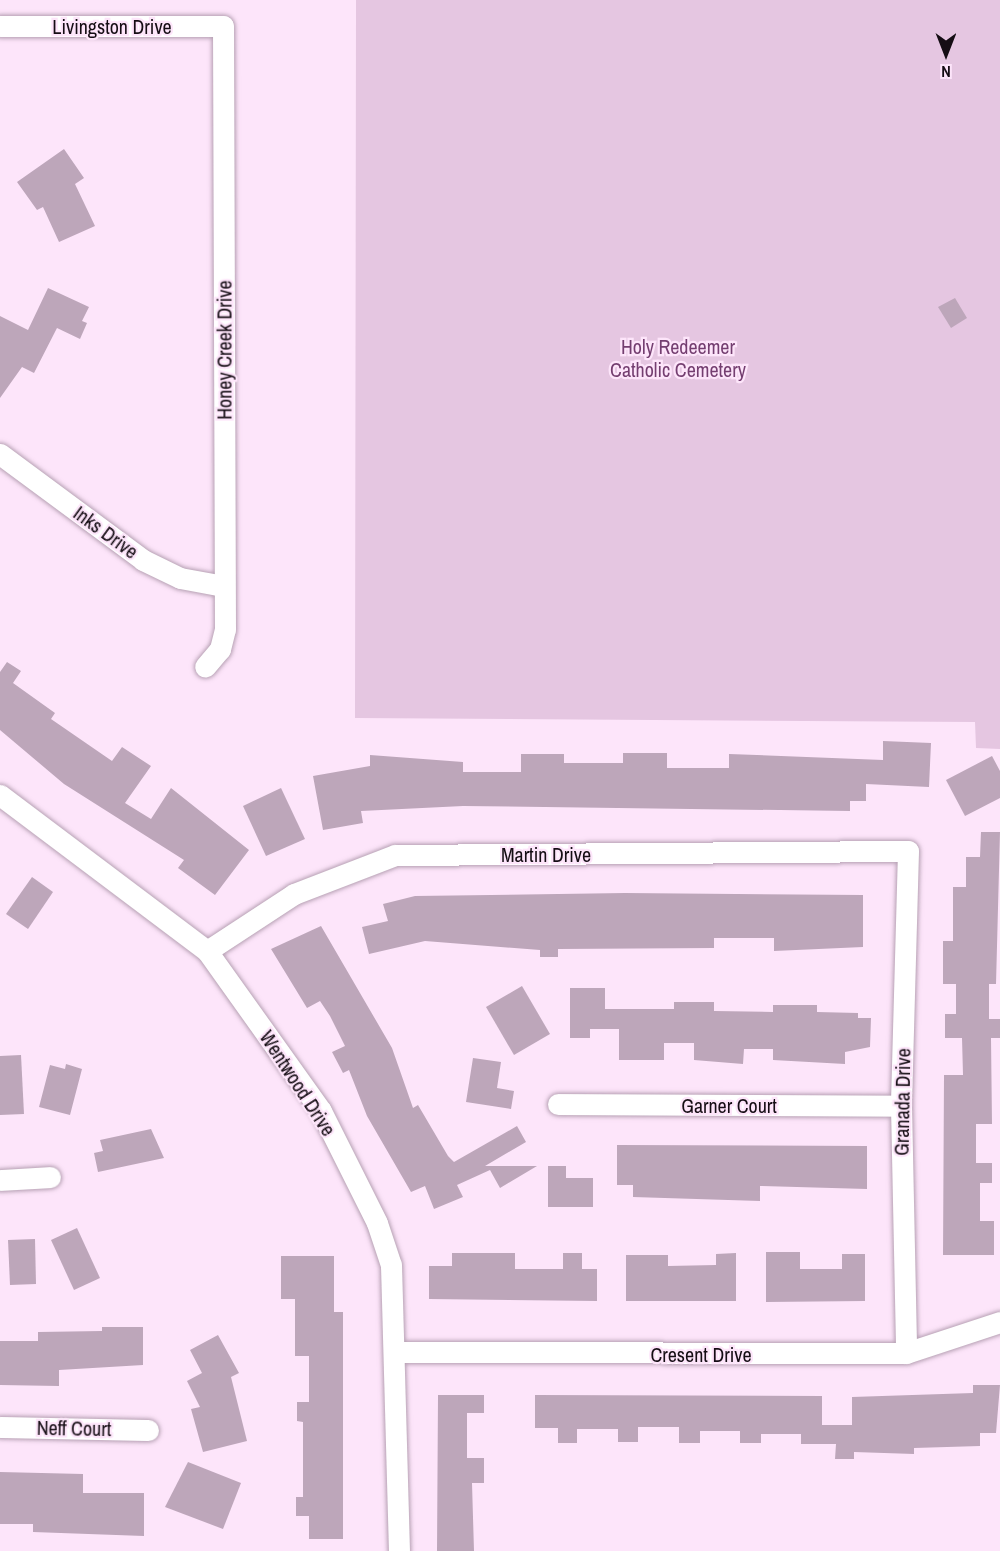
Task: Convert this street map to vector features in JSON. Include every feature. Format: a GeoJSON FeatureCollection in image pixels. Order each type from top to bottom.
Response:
{"type":"FeatureCollection","features":[{"type":"Feature","properties":{"kind":"street","name":"Livingston Drive"},"geometry":{"type":"LineString","coordinates":[[0,26],[223,26]]}},
{"type":"Feature","properties":{"kind":"street","name":"Honey Creek Drive"},"geometry":{"type":"LineString","coordinates":[[205,667],[219,649],[225,629],[223,26]]}},
{"type":"Feature","properties":{"kind":"street","name":"Inks Drive"},"geometry":{"type":"LineString","coordinates":[[0,454],[143,560],[180,578],[224,586]]}},
{"type":"Feature","properties":{"kind":"street","name":"Wentwood Drive"},"geometry":{"type":"LineString","coordinates":[[0,795],[207,951],[321,1111],[376,1223],[391,1265],[397,1352],[399,1551]]}},
{"type":"Feature","properties":{"kind":"street","name":"Martin Drive"},"geometry":{"type":"LineString","coordinates":[[207,951],[294,894],[394,855],[908,851]]}},
{"type":"Feature","properties":{"kind":"street","name":"Granada Drive"},"geometry":{"type":"LineString","coordinates":[[906,1353],[901,1106],[908,851]]}},
{"type":"Feature","properties":{"kind":"street","name":"Garner Court"},"geometry":{"type":"LineString","coordinates":[[558,1104],[901,1106]]}},
{"type":"Feature","properties":{"kind":"street"},"geometry":{"type":"LineString","coordinates":[[0,1180],[50,1177]]}},
{"type":"Feature","properties":{"kind":"street","name":"Cresent Drive"},"geometry":{"type":"LineString","coordinates":[[397,1352],[906,1353],[1000,1322]]}},
{"type":"Feature","properties":{"kind":"street","name":"Neff Court"},"geometry":{"type":"LineString","coordinates":[[0,1427],[148,1430]]}},
{"type":"Feature","properties":{"kind":"green space","name":"Holy Redeemer Catholic Cemetery"},"geometry":{"type":"Polygon","coordinates":[[[356,0],[1000,0],[1000,749],[976,748],[975,722],[355,718],[356,0]]]}},
{"type":"Feature","properties":{"kind":"building"},"geometry":{"type":"Polygon","coordinates":[[[64,149],[84,178],[75,184],[95,226],[59,242],[43,207],[37,210],[17,182],[64,149]]]}},
{"type":"Feature","properties":{"kind":"building"},"geometry":{"type":"Polygon","coordinates":[[[48,288],[89,307],[82,321],[87,323],[80,339],[57,328],[34,373],[22,367],[0,398],[0,316],[28,330],[48,288]]]}},
{"type":"Feature","properties":{"kind":"building"},"geometry":{"type":"Polygon","coordinates":[[[955,298],[967,318],[951,328],[938,307],[955,298]]]}},
{"type":"Feature","properties":{"kind":"building"},"geometry":{"type":"Polygon","coordinates":[[[7,662],[21,671],[13,683],[55,713],[51,719],[112,761],[122,747],[151,766],[125,803],[151,819],[171,788],[249,850],[215,895],[178,868],[184,860],[64,784],[0,730],[0,672],[7,662]]]}},
{"type":"Feature","properties":{"kind":"building"},"geometry":{"type":"Polygon","coordinates":[[[883,741],[931,743],[929,787],[866,784],[866,801],[850,801],[850,811],[463,806],[361,811],[363,823],[323,830],[313,776],[370,766],[370,755],[463,762],[463,772],[521,772],[521,754],[564,754],[564,763],[623,763],[623,753],[667,753],[667,768],[729,768],[729,754],[883,760],[883,741]]]}},
{"type":"Feature","properties":{"kind":"building"},"geometry":{"type":"Polygon","coordinates":[[[992,756],[1000,771],[1000,798],[965,816],[946,780],[992,756]]]}},
{"type":"Feature","properties":{"kind":"building"},"geometry":{"type":"Polygon","coordinates":[[[281,788],[305,839],[266,856],[243,806],[281,788]]]}},
{"type":"Feature","properties":{"kind":"building"},"geometry":{"type":"Polygon","coordinates":[[[981,832],[1000,832],[996,984],[989,984],[989,1019],[1000,1019],[1000,1038],[991,1038],[992,1124],[976,1124],[976,1163],[992,1163],[992,1183],[980,1183],[980,1221],[994,1221],[994,1255],[943,1255],[944,1075],[963,1075],[962,1038],[945,1038],[945,1014],[956,1014],[956,984],[943,984],[943,941],[953,941],[953,887],[966,887],[966,857],[980,857],[981,832]]]}},
{"type":"Feature","properties":{"kind":"building"},"geometry":{"type":"Polygon","coordinates":[[[32,877],[53,892],[28,929],[6,914],[32,877]]]}},
{"type":"Feature","properties":{"kind":"building"},"geometry":{"type":"Polygon","coordinates":[[[625,893],[863,895],[863,947],[774,951],[774,938],[714,938],[714,948],[558,949],[558,957],[540,957],[540,950],[425,941],[369,954],[362,927],[388,921],[383,904],[415,896],[625,893]]]}},
{"type":"Feature","properties":{"kind":"building"},"geometry":{"type":"Polygon","coordinates":[[[321,926],[392,1048],[413,1108],[418,1105],[448,1156],[454,1162],[517,1126],[526,1142],[485,1166],[537,1166],[500,1188],[490,1170],[457,1185],[463,1197],[434,1209],[425,1186],[411,1192],[367,1116],[349,1070],[343,1073],[332,1052],[345,1046],[330,1016],[320,1001],[307,1008],[271,949],[321,926]]]}},
{"type":"Feature","properties":{"kind":"building"},"geometry":{"type":"Polygon","coordinates":[[[522,986],[550,1034],[514,1055],[486,1007],[522,986]]]}},
{"type":"Feature","properties":{"kind":"building"},"geometry":{"type":"Polygon","coordinates":[[[570,988],[605,988],[605,1009],[674,1009],[674,1002],[714,1002],[714,1011],[773,1012],[773,1005],[817,1005],[817,1012],[858,1013],[858,1018],[871,1018],[870,1047],[845,1052],[845,1064],[773,1060],[773,1049],[744,1049],[743,1064],[694,1060],[694,1043],[664,1043],[664,1060],[619,1060],[619,1029],[590,1029],[590,1038],[570,1038],[570,988]]]}},
{"type":"Feature","properties":{"kind":"building"},"geometry":{"type":"Polygon","coordinates":[[[21,1055],[24,1114],[0,1115],[0,1056],[21,1055]]]}},
{"type":"Feature","properties":{"kind":"building"},"geometry":{"type":"Polygon","coordinates":[[[473,1058],[501,1062],[497,1088],[514,1091],[511,1109],[466,1102],[473,1058]]]}},
{"type":"Feature","properties":{"kind":"building"},"geometry":{"type":"Polygon","coordinates":[[[66,1064],[82,1069],[70,1115],[39,1107],[50,1065],[65,1069],[66,1064]]]}},
{"type":"Feature","properties":{"kind":"building"},"geometry":{"type":"Polygon","coordinates":[[[151,1129],[164,1158],[98,1172],[94,1153],[103,1151],[100,1140],[151,1129]]]}},
{"type":"Feature","properties":{"kind":"building"},"geometry":{"type":"Polygon","coordinates":[[[617,1145],[867,1146],[867,1189],[760,1186],[760,1201],[633,1197],[633,1185],[617,1185],[617,1145]]]}},
{"type":"Feature","properties":{"kind":"building"},"geometry":{"type":"Polygon","coordinates":[[[548,1166],[566,1166],[566,1178],[593,1178],[593,1207],[548,1207],[548,1166]]]}},
{"type":"Feature","properties":{"kind":"building"},"geometry":{"type":"Polygon","coordinates":[[[77,1228],[100,1278],[74,1290],[51,1240],[77,1228]]]}},
{"type":"Feature","properties":{"kind":"building"},"geometry":{"type":"Polygon","coordinates":[[[35,1239],[36,1284],[10,1285],[8,1240],[35,1239]]]}},
{"type":"Feature","properties":{"kind":"building"},"geometry":{"type":"Polygon","coordinates":[[[766,1252],[800,1252],[800,1269],[842,1269],[842,1254],[865,1254],[865,1301],[766,1302],[766,1252]]]}},
{"type":"Feature","properties":{"kind":"building"},"geometry":{"type":"Polygon","coordinates":[[[452,1253],[515,1253],[515,1269],[563,1269],[563,1253],[582,1253],[582,1269],[597,1269],[597,1301],[429,1299],[429,1266],[452,1266],[452,1253]]]}},
{"type":"Feature","properties":{"kind":"building"},"geometry":{"type":"Polygon","coordinates":[[[736,1253],[736,1301],[626,1301],[626,1255],[668,1255],[668,1266],[716,1265],[716,1254],[736,1253]]]}},
{"type":"Feature","properties":{"kind":"building"},"geometry":{"type":"Polygon","coordinates":[[[281,1256],[334,1256],[334,1312],[343,1312],[343,1539],[309,1539],[309,1516],[296,1516],[296,1497],[303,1497],[303,1422],[297,1421],[297,1402],[309,1402],[309,1356],[295,1356],[295,1299],[281,1299],[281,1256]]]}},
{"type":"Feature","properties":{"kind":"building"},"geometry":{"type":"Polygon","coordinates":[[[102,1327],[143,1327],[143,1365],[59,1370],[59,1386],[0,1385],[0,1341],[38,1341],[38,1332],[102,1331],[102,1327]]]}},
{"type":"Feature","properties":{"kind":"building"},"geometry":{"type":"Polygon","coordinates":[[[218,1335],[239,1373],[231,1377],[247,1441],[203,1452],[191,1409],[200,1407],[187,1381],[202,1373],[190,1350],[218,1335]]]}},
{"type":"Feature","properties":{"kind":"building"},"geometry":{"type":"Polygon","coordinates":[[[973,1385],[1000,1385],[996,1433],[980,1433],[980,1446],[914,1448],[914,1454],[854,1452],[854,1459],[835,1459],[836,1444],[801,1444],[801,1434],[761,1434],[761,1443],[740,1443],[740,1431],[700,1431],[700,1443],[679,1443],[679,1427],[638,1427],[638,1442],[618,1442],[618,1429],[577,1429],[577,1443],[558,1443],[558,1428],[535,1428],[535,1395],[822,1396],[822,1425],[852,1425],[852,1397],[973,1393],[973,1385]]]}},
{"type":"Feature","properties":{"kind":"building"},"geometry":{"type":"Polygon","coordinates":[[[438,1395],[484,1395],[484,1413],[467,1413],[467,1458],[484,1458],[484,1483],[472,1483],[474,1551],[437,1551],[438,1395]]]}},
{"type":"Feature","properties":{"kind":"building"},"geometry":{"type":"Polygon","coordinates":[[[188,1462],[241,1483],[223,1529],[165,1507],[188,1462]]]}},
{"type":"Feature","properties":{"kind":"building"},"geometry":{"type":"Polygon","coordinates":[[[0,1472],[83,1474],[83,1493],[144,1493],[144,1536],[33,1532],[33,1524],[0,1524],[0,1472]]]}}]}
